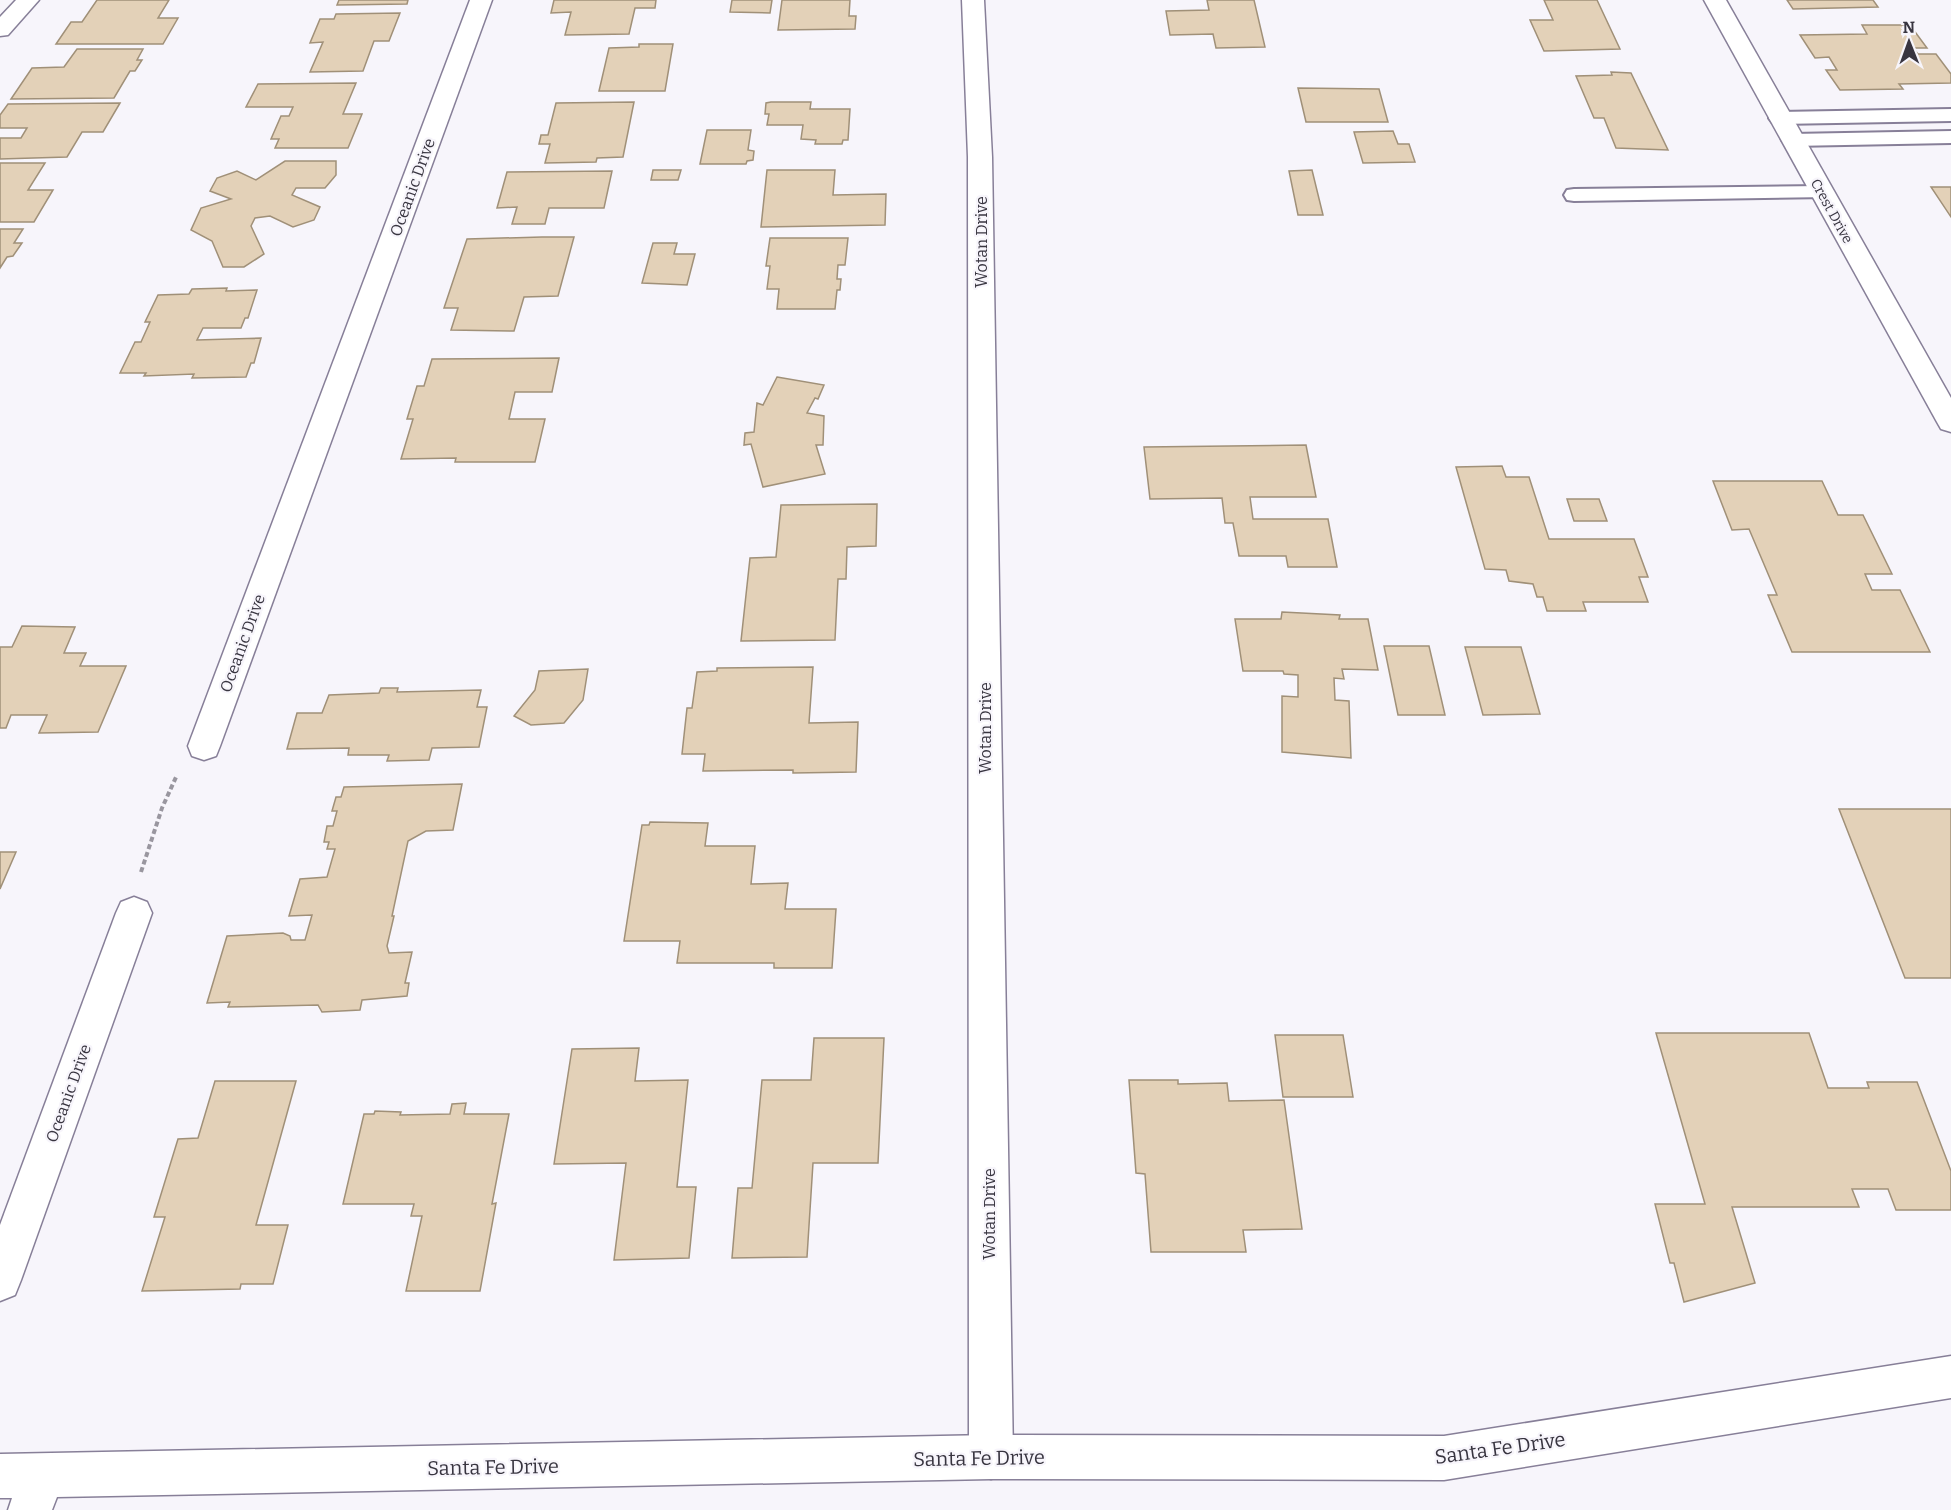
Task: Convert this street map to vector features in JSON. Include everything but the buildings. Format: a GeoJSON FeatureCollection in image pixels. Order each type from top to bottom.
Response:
{"type":"FeatureCollection","features":[{"type":"Feature","properties":{"kind":"street"},"geometry":{"type":"LineString","coordinates":[[0,30],[28,0]]}},
{"type":"Feature","properties":{"kind":"street","name":"Oceanic Drive"},"geometry":{"type":"LineString","coordinates":[[204,746],[482,0]]}},
{"type":"Feature","properties":{"kind":"street","name":"Wotan Drive"},"geometry":{"type":"LineString","coordinates":[[973,0],[981,157],[991,1457]]}},
{"type":"Feature","properties":{"kind":"street","name":"Crest Drive"},"geometry":{"type":"LineString","coordinates":[[1715,0],[1951,422]]}},
{"type":"Feature","properties":{"kind":"street","name":"Oceanic Drive"},"geometry":{"type":"LineString","coordinates":[[0,1280],[134,913]]}},
{"type":"Feature","properties":{"kind":"street","name":"Santa Fe Drive"},"geometry":{"type":"LineString","coordinates":[[24,1487],[991,1457],[1444,1458],[1951,1377]]}},
{"type":"Feature","properties":{"kind":"lane"},"geometry":{"type":"LineString","coordinates":[[1779,118],[1951,115]]}},
{"type":"Feature","properties":{"kind":"lane"},"geometry":{"type":"LineString","coordinates":[[1792,140],[1951,137]]}},
{"type":"Feature","properties":{"kind":"lane"},"geometry":{"type":"LineString","coordinates":[[1574,195],[1822,192]]}},
{"type":"Feature","properties":{"kind":"path"},"geometry":{"type":"LineString","coordinates":[[134,913],[138,884],[162,808],[180,770],[204,746]]}}]}
